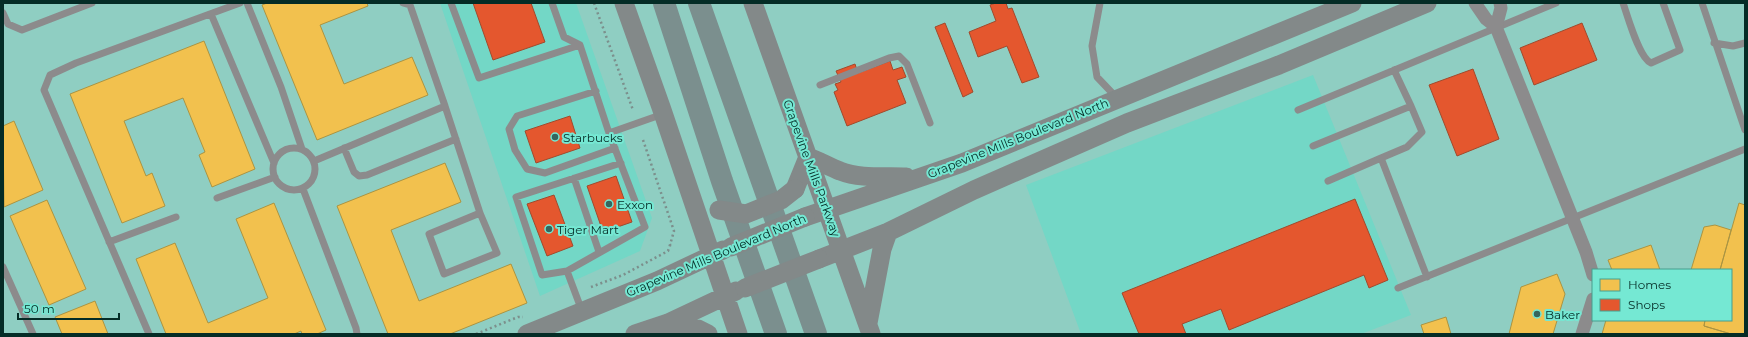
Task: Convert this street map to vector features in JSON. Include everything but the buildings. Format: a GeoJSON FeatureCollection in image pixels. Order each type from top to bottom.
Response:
{"type":"FeatureCollection","features":[{"type":"Feature","properties":{"kind":"highway"},"geometry":{"type":"LineString","coordinates":[[664,3],[722,181],[776,334]]}},
{"type":"Feature","properties":{"kind":"highway"},"geometry":{"type":"LineString","coordinates":[[699,3],[816,334]]}},
{"type":"Feature","properties":{"kind":"main road"},"geometry":{"type":"LineString","coordinates":[[624,3],[664,113],[738,334]]}},
{"type":"Feature","properties":{"kind":"main road","name":"Grapevine Mills Parkway"},"geometry":{"type":"LineString","coordinates":[[753,3],[825,209],[869,329]]}},
{"type":"Feature","properties":{"kind":"main road","name":"Grapevine Mills Boulevard North"},"geometry":{"type":"LineString","coordinates":[[526,325],[582,311],[657,280],[711,255],[825,209],[962,163],[1352,3]]}},
{"type":"Feature","properties":{"kind":"main road"},"geometry":{"type":"LineString","coordinates":[[635,334],[668,323],[725,296],[888,232],[974,190],[1127,123],[1279,65],[1428,3]]}},
{"type":"Feature","properties":{"kind":"main road"},"geometry":{"type":"LineString","coordinates":[[1117,99],[1127,123]]}},
{"type":"Feature","properties":{"kind":"main road"},"geometry":{"type":"LineString","coordinates":[[690,189],[719,210],[746,214],[781,200],[795,188],[808,157],[822,162],[841,172],[866,176],[920,177]]}},
{"type":"Feature","properties":{"kind":"main road"},"geometry":{"type":"LineString","coordinates":[[869,329],[882,249],[888,232]]}},
{"type":"Feature","properties":{"kind":"main road"},"geometry":{"type":"LineString","coordinates":[[668,323],[698,329],[708,334]]}},
{"type":"Feature","properties":{"kind":"street"},"geometry":{"type":"LineString","coordinates":[[1475,3],[1486,20],[1496,27],[1586,252],[1592,272]]}},
{"type":"Feature","properties":{"kind":"street"},"geometry":{"type":"LineString","coordinates":[[1496,27],[1501,8],[1500,3]]}},
{"type":"Feature","properties":{"kind":"street"},"geometry":{"type":"LineString","coordinates":[[1582,334],[1592,302]]}},
{"type":"Feature","properties":{"kind":"lane"},"geometry":{"type":"LineString","coordinates":[[3,13],[8,24],[22,30],[92,3]]}},
{"type":"Feature","properties":{"kind":"lane"},"geometry":{"type":"LineString","coordinates":[[149,334],[44,90],[50,75],[76,63],[240,3]]}},
{"type":"Feature","properties":{"kind":"lane"},"geometry":{"type":"LineString","coordinates":[[248,3],[281,87],[302,149]]}},
{"type":"Feature","properties":{"kind":"lane"},"geometry":{"type":"LineString","coordinates":[[403,3],[410,5],[480,213],[498,253],[444,274],[429,234],[480,213]]}},
{"type":"Feature","properties":{"kind":"lane"},"geometry":{"type":"LineString","coordinates":[[451,3],[479,78],[580,45]]}},
{"type":"Feature","properties":{"kind":"lane"},"geometry":{"type":"LineString","coordinates":[[552,3],[564,37],[580,45],[609,133],[621,163],[645,227],[567,271],[542,275],[516,197],[621,163]]}},
{"type":"Feature","properties":{"kind":"lane"},"geometry":{"type":"LineString","coordinates":[[1100,3],[1092,46],[1097,77],[1117,99]]}},
{"type":"Feature","properties":{"kind":"lane"},"geometry":{"type":"LineString","coordinates":[[1298,110],[1556,3]]}},
{"type":"Feature","properties":{"kind":"lane"},"geometry":{"type":"LineString","coordinates":[[1623,3],[1641,53],[1646,61],[1652,63],[1680,50],[1663,3]]}},
{"type":"Feature","properties":{"kind":"lane"},"geometry":{"type":"LineString","coordinates":[[1702,3],[1714,43],[1745,130]]}},
{"type":"Feature","properties":{"kind":"lane"},"geometry":{"type":"LineString","coordinates":[[211,14],[274,163],[274,176],[282,186],[292,190],[303,189],[310,184],[316,169],[314,161],[309,153],[302,149],[290,148],[285,150],[280,153],[274,163]]}},
{"type":"Feature","properties":{"kind":"lane"},"geometry":{"type":"LineString","coordinates":[[1714,43],[1733,46],[1745,42]]}},
{"type":"Feature","properties":{"kind":"lane"},"geometry":{"type":"LineString","coordinates":[[820,86],[889,58],[899,56],[907,64],[930,123]]}},
{"type":"Feature","properties":{"kind":"lane"},"geometry":{"type":"LineString","coordinates":[[1328,181],[1407,147],[1422,132],[1394,70]]}},
{"type":"Feature","properties":{"kind":"lane"},"geometry":{"type":"LineString","coordinates":[[596,91],[517,116],[509,129],[515,150],[527,169],[545,173],[615,148]]}},
{"type":"Feature","properties":{"kind":"lane"},"geometry":{"type":"LineString","coordinates":[[314,161],[445,106]]}},
{"type":"Feature","properties":{"kind":"lane"},"geometry":{"type":"LineString","coordinates":[[1313,146],[1411,106]]}},
{"type":"Feature","properties":{"kind":"lane"},"geometry":{"type":"LineString","coordinates":[[609,133],[664,113]]}},
{"type":"Feature","properties":{"kind":"lane"},"geometry":{"type":"LineString","coordinates":[[344,148],[354,172],[359,176],[367,175],[456,139]]}},
{"type":"Feature","properties":{"kind":"lane"},"geometry":{"type":"LineString","coordinates":[[1398,288],[1745,149]]}},
{"type":"Feature","properties":{"kind":"lane"},"geometry":{"type":"LineString","coordinates":[[1381,158],[1427,277]]}},
{"type":"Feature","properties":{"kind":"lane"},"geometry":{"type":"LineString","coordinates":[[218,198],[274,176]]}},
{"type":"Feature","properties":{"kind":"lane"},"geometry":{"type":"LineString","coordinates":[[574,178],[599,252]]}},
{"type":"Feature","properties":{"kind":"lane"},"geometry":{"type":"LineString","coordinates":[[303,189],[357,334]]}},
{"type":"Feature","properties":{"kind":"lane"},"geometry":{"type":"LineString","coordinates":[[109,242],[176,217]]}},
{"type":"Feature","properties":{"kind":"lane"},"geometry":{"type":"LineString","coordinates":[[3,268],[33,334]]}},
{"type":"Feature","properties":{"kind":"lane"},"geometry":{"type":"LineString","coordinates":[[567,271],[582,311]]}},
{"type":"Feature","properties":{"kind":"path"},"geometry":{"type":"LineString","coordinates":[[594,3],[633,110]]}},
{"type":"Feature","properties":{"kind":"path"},"geometry":{"type":"LineString","coordinates":[[591,287],[623,276],[668,251],[670,246],[674,230],[643,140]]}},
{"type":"Feature","properties":{"kind":"path"},"geometry":{"type":"LineString","coordinates":[[670,246],[674,245]]}},
{"type":"Feature","properties":{"kind":"path"},"geometry":{"type":"LineString","coordinates":[[476,334],[518,317],[521,318],[526,325]]}},
{"type":"Feature","properties":{"kind":"shaded area"},"geometry":{"type":"Polygon","coordinates":[[[440,3],[576,3],[652,218],[640,251],[540,296],[440,3]]]}},
{"type":"Feature","properties":{"kind":"shaded area"},"geometry":{"type":"Polygon","coordinates":[[[1313,75],[1411,315],[1361,334],[1081,334],[1026,185],[1313,75]]]}},
{"type":"Feature","properties":{"kind":"place","name":"Starbucks"},"geometry":{"type":"Point","coordinates":[555,137]}},
{"type":"Feature","properties":{"kind":"place","name":"Exxon"},"geometry":{"type":"Point","coordinates":[609,204]}},
{"type":"Feature","properties":{"kind":"place","name":"Tiger Mart"},"geometry":{"type":"Point","coordinates":[549,229]}},
{"type":"Feature","properties":{"kind":"place","name":"Baker"},"geometry":{"type":"Point","coordinates":[1537,314]}}]}
